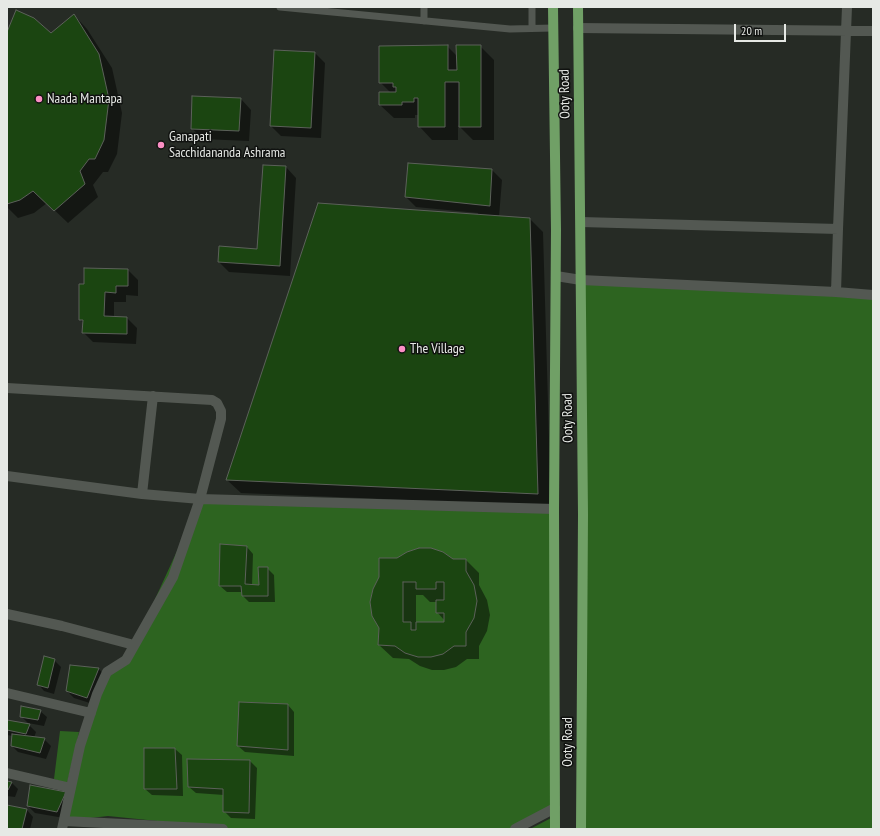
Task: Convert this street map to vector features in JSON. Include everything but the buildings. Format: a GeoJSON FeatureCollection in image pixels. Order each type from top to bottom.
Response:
{"type":"FeatureCollection","features":[{"type":"Feature","properties":{"kind":"main road","name":"Ooty Road"},"geometry":{"type":"LineString","coordinates":[[553,7],[556,276],[554,509],[555,829]]}},
{"type":"Feature","properties":{"kind":"main road","name":"Ooty Road"},"geometry":{"type":"LineString","coordinates":[[578,7],[583,515],[581,829]]}},
{"type":"Feature","properties":{"kind":"street"},"geometry":{"type":"LineString","coordinates":[[836,292],[848,7]]}},
{"type":"Feature","properties":{"kind":"street"},"geometry":{"type":"LineString","coordinates":[[578,28],[847,30],[873,32]]}},
{"type":"Feature","properties":{"kind":"street"},"geometry":{"type":"LineString","coordinates":[[581,222],[838,229]]}},
{"type":"Feature","properties":{"kind":"street"},"geometry":{"type":"LineString","coordinates":[[556,276],[581,280],[873,295]]}},
{"type":"Feature","properties":{"kind":"street"},"geometry":{"type":"LineString","coordinates":[[7,388],[212,400],[220,407],[221,419],[200,499],[173,577],[126,660],[107,672],[97,694],[80,746],[63,825],[223,829]]}},
{"type":"Feature","properties":{"kind":"street"},"geometry":{"type":"LineString","coordinates":[[142,494],[153,396]]}},
{"type":"Feature","properties":{"kind":"street"},"geometry":{"type":"LineString","coordinates":[[7,476],[142,494],[200,499],[554,509]]}},
{"type":"Feature","properties":{"kind":"street"},"geometry":{"type":"LineString","coordinates":[[7,614],[62,626],[134,645]]}},
{"type":"Feature","properties":{"kind":"street"},"geometry":{"type":"LineString","coordinates":[[7,693],[91,713]]}},
{"type":"Feature","properties":{"kind":"street"},"geometry":{"type":"LineString","coordinates":[[7,774],[71,788]]}},
{"type":"Feature","properties":{"kind":"street"},"geometry":{"type":"LineString","coordinates":[[515,829],[555,808]]}},
{"type":"Feature","properties":{"kind":"lane"},"geometry":{"type":"LineString","coordinates":[[280,7],[510,29],[553,28]]}},
{"type":"Feature","properties":{"kind":"lane"},"geometry":{"type":"LineString","coordinates":[[424,7],[424,21]]}},
{"type":"Feature","properties":{"kind":"lane"},"geometry":{"type":"LineString","coordinates":[[532,7],[532,28]]}},
{"type":"Feature","properties":{"kind":"green space"},"geometry":{"type":"Polygon","coordinates":[[[581,280],[873,298],[873,829],[577,829],[581,280]]]}},
{"type":"Feature","properties":{"kind":"green space"},"geometry":{"type":"Polygon","coordinates":[[[199,503],[554,509],[555,808],[515,829],[236,829],[108,816],[64,821],[80,746],[107,672],[134,645],[199,503]]]}},
{"type":"Feature","properties":{"kind":"green space"},"geometry":{"type":"Polygon","coordinates":[[[60,731],[79,732],[67,784],[54,779],[60,731]]]}},
{"type":"Feature","properties":{"kind":"green space"},"geometry":{"type":"Polygon","coordinates":[[[555,816],[555,829],[530,829],[555,816]]]}},
{"type":"Feature","properties":{"kind":"place","name":"Naada Mantapa"},"geometry":{"type":"Point","coordinates":[39,99]}},
{"type":"Feature","properties":{"kind":"place","name":"Ganapati Sacchidananda Ashrama"},"geometry":{"type":"Point","coordinates":[161,145]}},
{"type":"Feature","properties":{"kind":"place","name":"The Village"},"geometry":{"type":"Point","coordinates":[402,349]}}]}
